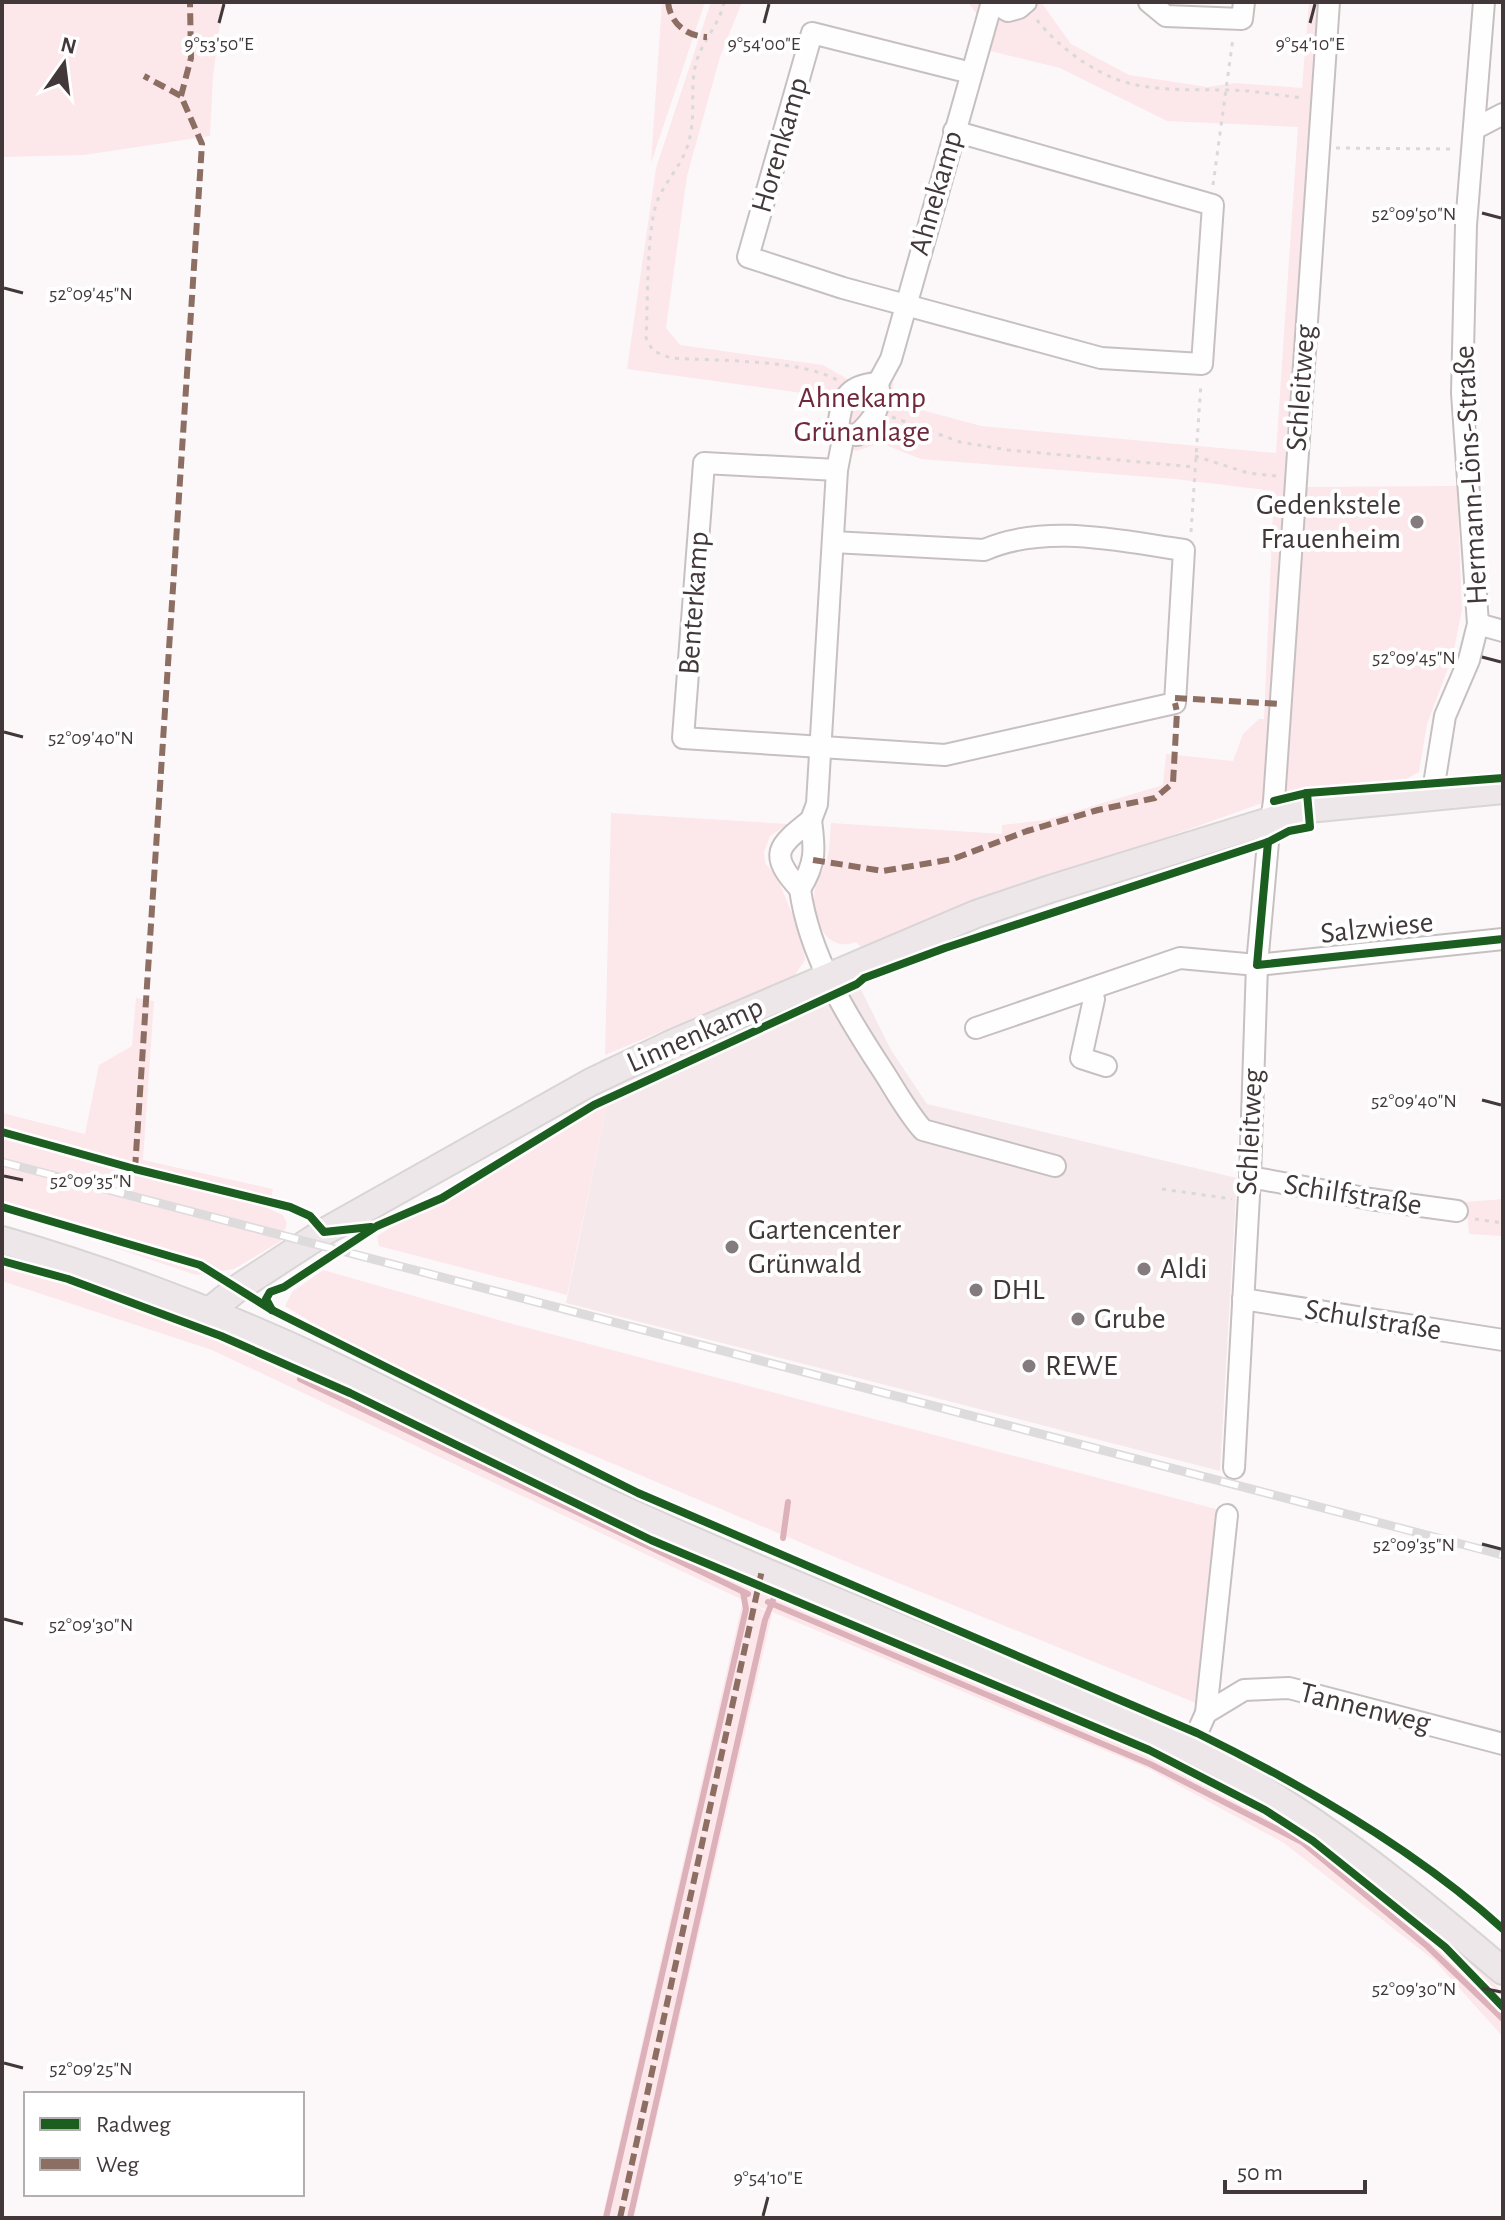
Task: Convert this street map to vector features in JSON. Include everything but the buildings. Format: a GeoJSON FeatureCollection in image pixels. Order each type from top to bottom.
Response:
{"type":"FeatureCollection","features":[{"type":"Feature","properties":{"kind":"main road","name":"Linnenkamp"},"geometry":{"type":"LineString","coordinates":[[208,1312],[238,1288],[324,1232],[542,1108],[673,1043],[976,914],[1272,819],[1335,805],[1503,790]]}},
{"type":"Feature","properties":{"kind":"main road"},"geometry":{"type":"LineString","coordinates":[[2,1240],[95,1267],[325,1362],[603,1500],[1203,1756],[1357,1851],[1406,1888],[1503,1971]]}},
{"type":"Feature","properties":{"kind":"street","name":"Ahnekamp"},"geometry":{"type":"LineString","coordinates":[[844,434],[857,435],[878,411],[878,383],[891,359],[992,2],[1008,11],[1025,3]]}},
{"type":"Feature","properties":{"kind":"street"},"geometry":{"type":"LineString","coordinates":[[1149,2],[1166,16],[1240,13]]}},
{"type":"Feature","properties":{"kind":"street","name":"Schleitweg"},"geometry":{"type":"LineString","coordinates":[[1234,1468],[1250,1177],[1257,965],[1272,819],[1329,2]]}},
{"type":"Feature","properties":{"kind":"street","name":"Hermann-Löns-Straße"},"geometry":{"type":"LineString","coordinates":[[1432,797],[1445,716],[1469,660],[1478,624],[1462,393],[1466,225],[1484,2]]}},
{"type":"Feature","properties":{"kind":"street","name":"Horenkamp"},"geometry":{"type":"LineString","coordinates":[[905,304],[843,288],[748,257],[807,48],[812,33],[971,73]]}},
{"type":"Feature","properties":{"kind":"street"},"geometry":{"type":"LineString","coordinates":[[1473,139],[1503,114]]}},
{"type":"Feature","properties":{"kind":"street"},"geometry":{"type":"LineString","coordinates":[[905,304],[1101,358],[1202,364],[1213,205],[954,131]]}},
{"type":"Feature","properties":{"kind":"street"},"geometry":{"type":"LineString","coordinates":[[800,889],[811,870],[815,849],[811,820],[817,804],[837,470],[844,434],[838,428],[840,407],[850,391],[864,384],[878,383]]}},
{"type":"Feature","properties":{"kind":"street","name":"Benterkamp"},"geometry":{"type":"LineString","coordinates":[[820,748],[683,738],[704,463],[837,470]]}},
{"type":"Feature","properties":{"kind":"street"},"geometry":{"type":"LineString","coordinates":[[820,748],[945,755],[1175,703],[1184,550],[1075,536],[1007,540],[984,550],[833,542]]}},
{"type":"Feature","properties":{"kind":"street"},"geometry":{"type":"LineString","coordinates":[[1478,624],[1503,631]]}},
{"type":"Feature","properties":{"kind":"street"},"geometry":{"type":"LineString","coordinates":[[811,820],[786,839],[780,852],[782,869],[800,889],[803,910],[828,976],[859,1034],[923,1130],[1055,1166]]}},
{"type":"Feature","properties":{"kind":"street","name":"Salzwiese"},"geometry":{"type":"LineString","coordinates":[[1257,965],[1503,939]]}},
{"type":"Feature","properties":{"kind":"street"},"geometry":{"type":"LineString","coordinates":[[976,1028],[1180,958],[1257,965]]}},
{"type":"Feature","properties":{"kind":"street"},"geometry":{"type":"LineString","coordinates":[[1091,989],[1094,999],[1081,1058],[1106,1066]]}},
{"type":"Feature","properties":{"kind":"street","name":"Schilfstraße"},"geometry":{"type":"LineString","coordinates":[[1250,1177],[1457,1211]]}},
{"type":"Feature","properties":{"kind":"street","name":"Schulstraße"},"geometry":{"type":"LineString","coordinates":[[1243,1299],[1503,1340]]}},
{"type":"Feature","properties":{"kind":"street"},"geometry":{"type":"LineString","coordinates":[[1197,1733],[1206,1713],[1227,1515]]}},
{"type":"Feature","properties":{"kind":"street","name":"Tannenweg"},"geometry":{"type":"LineString","coordinates":[[1206,1713],[1244,1690],[1289,1688],[1503,1744]]}},
{"type":"Feature","properties":{"kind":"path"},"geometry":{"type":"LineString","coordinates":[[724,2],[722,13],[700,51],[693,77],[691,132],[678,169],[658,198],[652,226],[646,338],[653,351],[671,358],[787,366],[827,374],[850,391]]}},
{"type":"Feature","properties":{"kind":"path"},"geometry":{"type":"LineString","coordinates":[[1025,3],[1042,26],[1090,65],[1130,84],[1178,90],[1248,91],[1322,101]]}},
{"type":"Feature","properties":{"kind":"path"},"geometry":{"type":"LineString","coordinates":[[1213,205],[1225,91],[1240,13]]}},
{"type":"Feature","properties":{"kind":"path"},"geometry":{"type":"LineString","coordinates":[[1318,147],[1473,139]]}},
{"type":"Feature","properties":{"kind":"path"},"geometry":{"type":"LineString","coordinates":[[1184,550],[1190,541],[1202,364]]}},
{"type":"Feature","properties":{"kind":"path"},"geometry":{"type":"LineString","coordinates":[[890,417],[960,442],[1008,450],[1195,467]]}},
{"type":"Feature","properties":{"kind":"path"},"geometry":{"type":"LineString","coordinates":[[1195,456],[1248,473],[1295,479]]}},
{"type":"Feature","properties":{"kind":"path"},"geometry":{"type":"LineString","coordinates":[[1162,1189],[1247,1201]]}},
{"type":"Feature","properties":{"kind":"path"},"geometry":{"type":"LineString","coordinates":[[1457,1211],[1475,1219],[1503,1223]]}},
{"type":"Feature","properties":{"kind":"shaded area"},"geometry":{"type":"Polygon","coordinates":[[[846,959],[891,1050],[927,1104],[1237,1178],[1220,1471],[566,1303],[610,1090],[600,1060],[846,959]]]}},
{"type":"Feature","properties":{"kind":"green space"},"geometry":{"type":"Polygon","coordinates":[[[2,2],[223,2],[213,76],[210,136],[84,155],[2,157],[2,2]]]}},
{"type":"Feature","properties":{"kind":"green space"},"geometry":{"type":"Polygon","coordinates":[[[662,2],[705,2],[651,163],[662,2]]]}},
{"type":"Feature","properties":{"kind":"green space","name":"Ahnekamp Grünanlage"},"geometry":{"type":"Polygon","coordinates":[[[711,2],[742,2],[720,57],[687,176],[666,328],[680,345],[823,365],[849,380],[871,370],[893,383],[892,402],[981,426],[1276,453],[1298,127],[1167,121],[1060,68],[986,50],[978,16],[968,2],[1041,2],[1071,44],[1129,75],[1207,87],[1235,83],[1302,88],[1309,2],[1337,2],[1302,487],[1457,486],[1462,610],[1453,655],[1427,724],[1419,772],[1387,785],[1287,794],[861,947],[856,942],[837,943],[824,933],[816,916],[814,896],[828,855],[831,823],[1002,834],[1002,825],[1046,820],[1163,785],[1166,754],[1233,761],[1243,734],[1259,719],[1264,719],[1274,491],[1175,479],[921,459],[881,443],[856,451],[829,438],[832,406],[810,394],[627,369],[656,168],[711,2]]]}},
{"type":"Feature","properties":{"kind":"green space"},"geometry":{"type":"Polygon","coordinates":[[[611,813],[788,824],[770,836],[764,852],[765,863],[777,877],[803,940],[805,960],[794,976],[605,1055],[611,813]]]}},
{"type":"Feature","properties":{"kind":"green space"},"geometry":{"type":"Polygon","coordinates":[[[136,998],[154,1001],[143,1160],[273,1189],[269,1209],[283,1215],[287,1223],[281,1241],[234,1269],[196,1275],[54,1227],[2,1213],[2,1113],[85,1134],[99,1065],[132,1046],[136,998]]]}},
{"type":"Feature","properties":{"kind":"green space"},"geometry":{"type":"Polygon","coordinates":[[[610,1090],[567,1295],[379,1246],[377,1236],[610,1090]]]}},
{"type":"Feature","properties":{"kind":"green space"},"geometry":{"type":"Polygon","coordinates":[[[1503,1199],[1503,1236],[1469,1234],[1466,1202],[1503,1199]]]}},
{"type":"Feature","properties":{"kind":"green space"},"geometry":{"type":"Polygon","coordinates":[[[2,1256],[71,1275],[217,1327],[1140,1737],[1270,1804],[1380,1883],[1472,1962],[1503,1993],[1503,2037],[1435,1961],[1284,1843],[1149,1769],[748,1602],[772,1614],[634,2218],[602,2218],[743,1600],[212,1350],[2,1281],[2,1256]]]}},
{"type":"Feature","properties":{"kind":"green space"},"geometry":{"type":"Polygon","coordinates":[[[323,1270],[513,1324],[1216,1509],[1196,1703],[854,1565],[540,1433],[355,1349],[285,1306],[292,1292],[323,1270]]]}},
{"type":"Feature","properties":{"kind":"waterway"},"geometry":{"type":"LineString","coordinates":[[300,1379],[748,1594]]}},
{"type":"Feature","properties":{"kind":"waterway"},"geometry":{"type":"LineString","coordinates":[[783,1538],[788,1502]]}},
{"type":"Feature","properties":{"kind":"waterway"},"geometry":{"type":"LineString","coordinates":[[606,2218],[746,1609],[743,1592]]}},
{"type":"Feature","properties":{"kind":"waterway"},"geometry":{"type":"LineString","coordinates":[[630,2218],[765,1620],[773,1600]]}},
{"type":"Feature","properties":{"kind":"waterway"},"geometry":{"type":"LineString","coordinates":[[768,1602],[1150,1764],[1302,1842],[1427,1946],[1503,2019]]}},
{"type":"Feature","properties":{"kind":"railway"},"geometry":{"type":"LineString","coordinates":[[2,1162],[1503,1555]]}},
{"type":"Feature","properties":{"kind":"marked path"},"geometry":{"type":"LineString","coordinates":[[181,96],[191,58],[190,2]]}},
{"type":"Feature","properties":{"kind":"marked path"},"geometry":{"type":"LineString","coordinates":[[668,2],[672,16],[680,27],[707,37]]}},
{"type":"Feature","properties":{"kind":"marked path"},"geometry":{"type":"LineString","coordinates":[[135,1169],[202,144],[181,96],[144,76]]}},
{"type":"Feature","properties":{"kind":"marked path"},"geometry":{"type":"LineString","coordinates":[[1175,698],[1281,704]]}},
{"type":"Feature","properties":{"kind":"marked path"},"geometry":{"type":"LineString","coordinates":[[813,860],[883,871],[953,859],[1027,831],[1098,810],[1155,798],[1173,783],[1175,703]]}},
{"type":"Feature","properties":{"kind":"marked path"},"geometry":{"type":"LineString","coordinates":[[620,2218],[762,1570]]}},
{"type":"Feature","properties":{"kind":"cycle path"},"geometry":{"type":"LineString","coordinates":[[1274,801],[1307,793],[1503,778]]}},
{"type":"Feature","properties":{"kind":"cycle path"},"geometry":{"type":"LineString","coordinates":[[272,1310],[266,1299],[270,1292],[284,1287],[377,1226],[442,1198],[594,1105],[857,984],[864,978],[945,948],[1268,842],[1289,831],[1310,827],[1307,793]]}},
{"type":"Feature","properties":{"kind":"cycle path"},"geometry":{"type":"LineString","coordinates":[[1268,842],[1257,965],[1503,939]]}},
{"type":"Feature","properties":{"kind":"cycle path"},"geometry":{"type":"LineString","coordinates":[[2,1132],[290,1207],[310,1216],[324,1232],[371,1227]]}},
{"type":"Feature","properties":{"kind":"cycle path"},"geometry":{"type":"LineString","coordinates":[[2,1207],[200,1265],[272,1310],[638,1493],[1197,1733],[1277,1774],[1357,1821],[1434,1873],[1503,1929]]}},
{"type":"Feature","properties":{"kind":"cycle path"},"geometry":{"type":"LineString","coordinates":[[2,1261],[68,1279],[221,1336],[350,1393],[651,1540],[1149,1750],[1265,1810],[1313,1841],[1445,1947],[1503,2007]]}},
{"type":"Feature","properties":{"kind":"place","name":"Gedenkstele Frauenheim"},"geometry":{"type":"Point","coordinates":[1417,522]}},
{"type":"Feature","properties":{"kind":"place","name":"Gartencenter Grünwald"},"geometry":{"type":"Point","coordinates":[732,1247]}},
{"type":"Feature","properties":{"kind":"place","name":"Aldi"},"geometry":{"type":"Point","coordinates":[1144,1269]}},
{"type":"Feature","properties":{"kind":"place","name":"DHL"},"geometry":{"type":"Point","coordinates":[976,1290]}},
{"type":"Feature","properties":{"kind":"place","name":"Grube"},"geometry":{"type":"Point","coordinates":[1078,1319]}},
{"type":"Feature","properties":{"kind":"place","name":"REWE"},"geometry":{"type":"Point","coordinates":[1029,1366]}}]}
